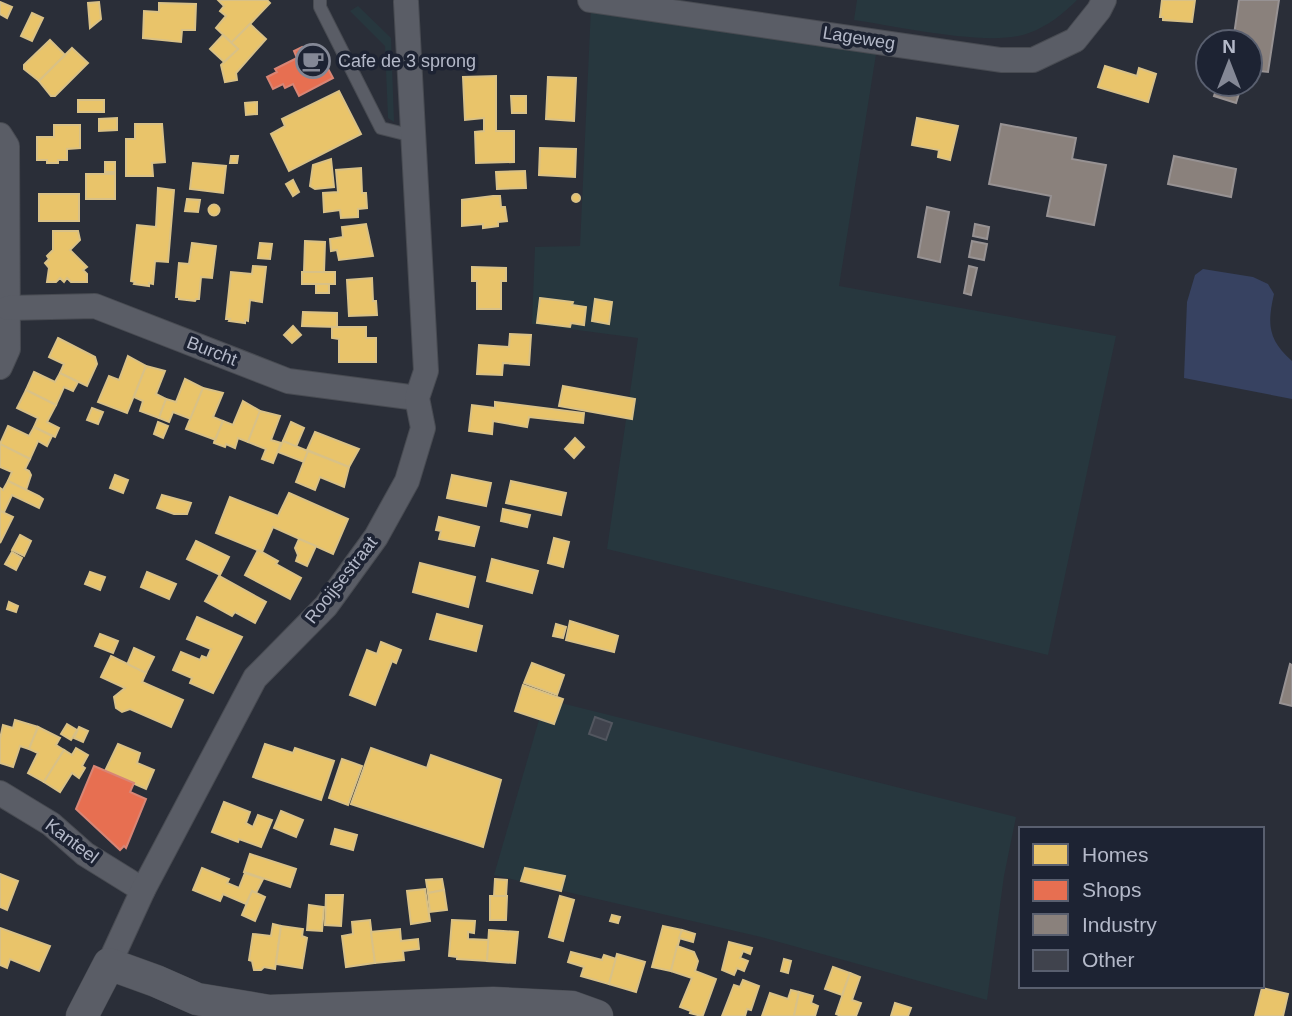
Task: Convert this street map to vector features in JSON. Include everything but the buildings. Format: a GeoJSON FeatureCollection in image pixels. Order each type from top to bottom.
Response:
{"type":"FeatureCollection","features":[{"type":"Feature","properties":{"kind":"street","name":"Lageweg"},"geometry":{"type":"LineString","coordinates":[[590,0],[1001,60],[1033,60],[1075,40],[1104,0]]}},
{"type":"Feature","properties":{"kind":"street","name":"Rooijsestraat"},"geometry":{"type":"LineString","coordinates":[[82,1016],[143,890],[255,678],[326,606],[376,537],[407,481],[423,428],[417,398],[426,371],[403,1]]}},
{"type":"Feature","properties":{"kind":"street"},"geometry":{"type":"LineString","coordinates":[[0,135],[7,146],[8,307],[8,349],[0,367]]}},
{"type":"Feature","properties":{"kind":"street","name":"Burcht"},"geometry":{"type":"LineString","coordinates":[[8,307],[95,306],[288,381],[417,398]]}},
{"type":"Feature","properties":{"kind":"street","name":"Kanteel"},"geometry":{"type":"LineString","coordinates":[[0,793],[51,824],[85,854],[143,890]]}},
{"type":"Feature","properties":{"kind":"street"},"geometry":{"type":"LineString","coordinates":[[109,964],[197,999],[269,1011],[493,1003],[572,1007],[597,1016]]}},
{"type":"Feature","properties":{"kind":"lane"},"geometry":{"type":"LineString","coordinates":[[320,0],[320,7],[381,128],[413,136]]}},
{"type":"Feature","properties":{"kind":"shaded area"},"geometry":{"type":"Polygon","coordinates":[[[857,0],[1077,0],[1055,19],[1036,30],[1013,37],[992,38],[943,34],[854,20],[857,0]]]}},
{"type":"Feature","properties":{"kind":"shaded area"},"geometry":{"type":"Polygon","coordinates":[[[358,6],[391,38],[394,122],[388,118],[385,46],[350,11],[358,6]]]}},
{"type":"Feature","properties":{"kind":"shaded area"},"geometry":{"type":"Polygon","coordinates":[[[591,8],[877,48],[839,286],[1116,336],[1048,655],[607,549],[638,338],[532,324],[535,247],[580,246],[591,8]]]}},
{"type":"Feature","properties":{"kind":"shaded area"},"geometry":{"type":"Polygon","coordinates":[[[545,699],[1016,817],[1004,876],[987,1000],[761,937],[494,875],[545,699]]]}},
{"type":"Feature","properties":{"kind":"water"},"geometry":{"type":"Polygon","coordinates":[[[1203,269],[1253,277],[1268,284],[1274,294],[1270,314],[1271,331],[1278,346],[1292,361],[1292,399],[1184,378],[1187,302],[1195,275],[1203,269]]]}},
{"type":"Feature","properties":{"kind":"place","name":"Cafe de 3 sprong"},"geometry":{"type":"Point","coordinates":[313,61]}}]}
